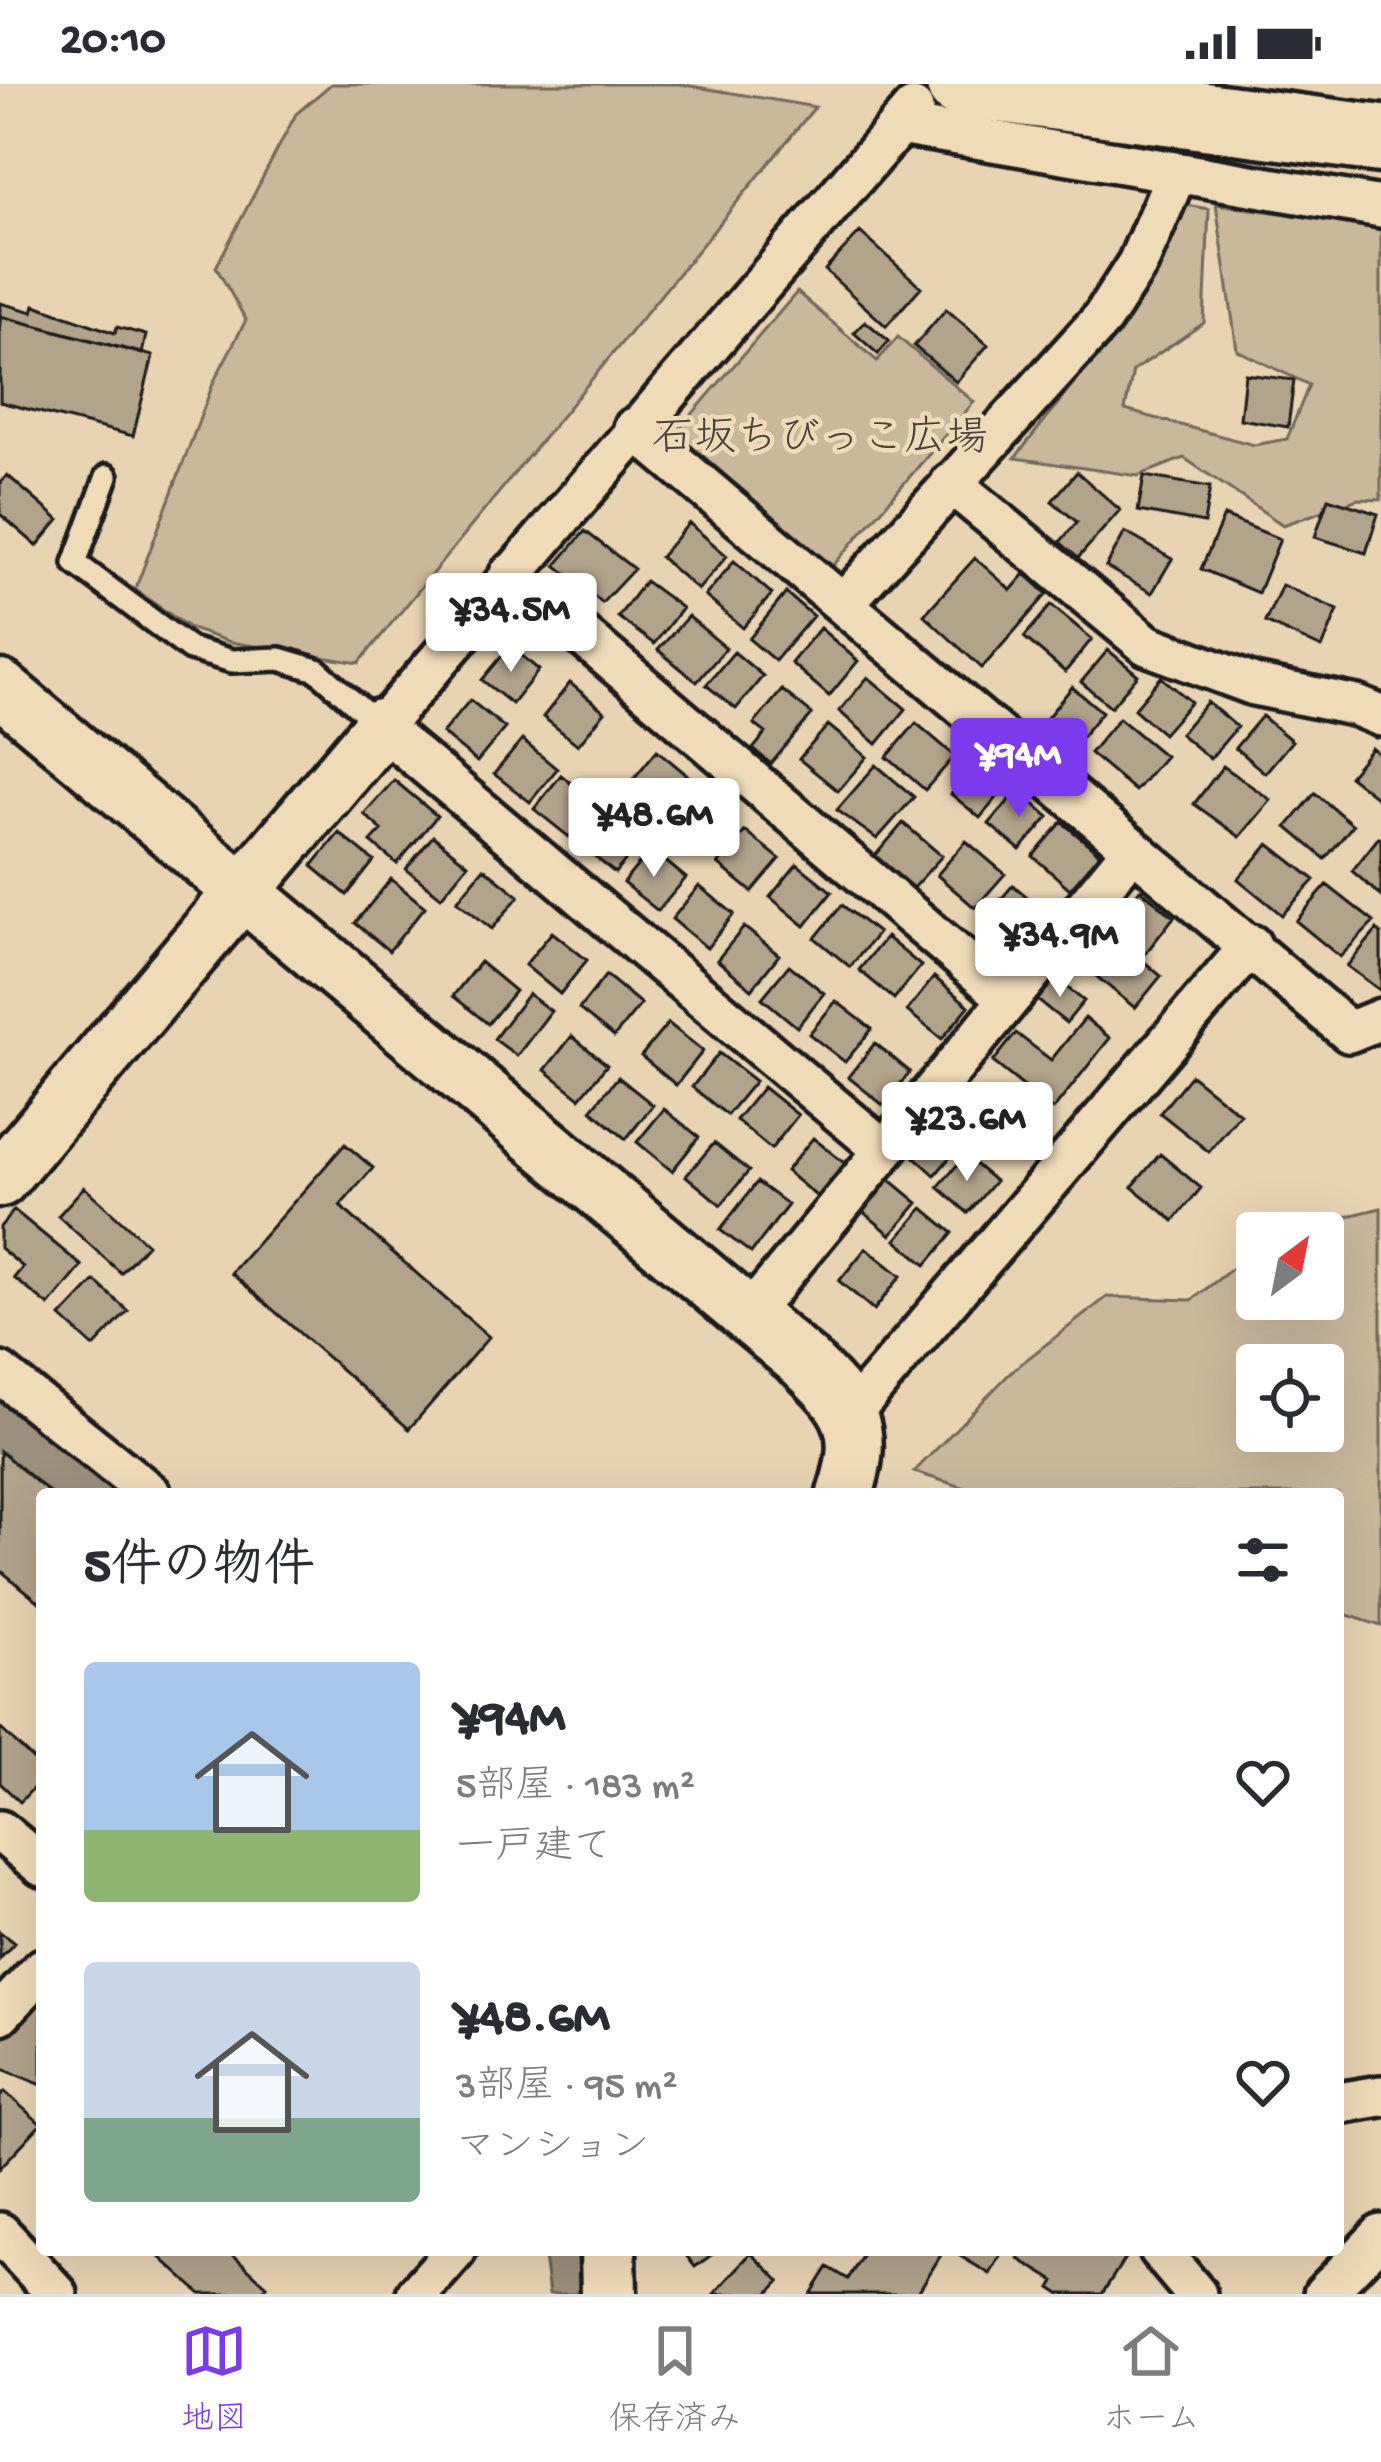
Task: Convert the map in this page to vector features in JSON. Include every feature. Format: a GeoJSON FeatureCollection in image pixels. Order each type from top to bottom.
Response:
{"type":"FeatureCollection","features":[{"type":"Feature","properties":{"kind":"highway"},"geometry":{"type":"LineString","coordinates":[[1259,84],[1381,106]]}},
{"type":"Feature","properties":{"kind":"highway"},"geometry":{"type":"LineString","coordinates":[[924,106],[1381,139]]}},
{"type":"Feature","properties":{"kind":"street"},"geometry":{"type":"LineString","coordinates":[[0,1179],[634,428],[924,106],[1381,207]]}},
{"type":"Feature","properties":{"kind":"street"},"geometry":{"type":"LineString","coordinates":[[844,604],[1102,319],[1198,168]]}},
{"type":"Feature","properties":{"kind":"street"},"geometry":{"type":"LineString","coordinates":[[634,428],[1251,944],[1349,1032],[1381,1019]]}},
{"type":"Feature","properties":{"kind":"street"},"geometry":{"type":"LineString","coordinates":[[951,483],[1147,645],[1199,669],[1358,706],[1381,716]]}},
{"type":"Feature","properties":{"kind":"street"},"geometry":{"type":"LineString","coordinates":[[510,574],[1009,999]]}},
{"type":"Feature","properties":{"kind":"street"},"geometry":{"type":"LineString","coordinates":[[0,688],[804,1362],[846,1403],[850,1414],[855,1463],[846,1488]]}},
{"type":"Feature","properties":{"kind":"street"},"geometry":{"type":"LineString","coordinates":[[381,727],[884,1150]]}},
{"type":"Feature","properties":{"kind":"street"},"geometry":{"type":"LineString","coordinates":[[748,1316],[1133,849]]}},
{"type":"Feature","properties":{"kind":"street"},"geometry":{"type":"LineString","coordinates":[[850,1414],[1251,944]]}},
{"type":"Feature","properties":{"kind":"street"},"geometry":{"type":"LineString","coordinates":[[0,1372],[145,1488]]}},
{"type":"Feature","properties":{"kind":"street"},"geometry":{"type":"LineString","coordinates":[[0,1831],[36,1861]]}},
{"type":"Feature","properties":{"kind":"street"},"geometry":{"type":"LineString","coordinates":[[0,2014],[36,1975]]}},
{"type":"Feature","properties":{"kind":"street"},"geometry":{"type":"LineString","coordinates":[[1344,2102],[1381,2096]]}},
{"type":"Feature","properties":{"kind":"street"},"geometry":{"type":"LineString","coordinates":[[0,2233],[57,2294]]}},
{"type":"Feature","properties":{"kind":"street"},"geometry":{"type":"LineString","coordinates":[[1324,2294],[1381,2235]]}},
{"type":"Feature","properties":{"kind":"street"},"geometry":{"type":"LineString","coordinates":[[418,2294],[451,2256]]}},
{"type":"Feature","properties":{"kind":"street"},"geometry":{"type":"LineString","coordinates":[[608,2256],[609,2294]]}},
{"type":"Feature","properties":{"kind":"street"},"geometry":{"type":"LineString","coordinates":[[1164,2256],[1196,2294]]}},
{"type":"Feature","properties":{"kind":"lane"},"geometry":{"type":"LineString","coordinates":[[107,476],[75,563],[190,649],[232,661],[280,659],[317,670],[381,727]]}},
{"type":"Feature","properties":{"kind":"green space"},"geometry":{"type":"Polygon","coordinates":[[[331,84],[679,84],[815,107],[359,663],[230,642],[191,629],[135,590],[214,381],[246,320],[216,267],[296,114],[331,84]]]}},
{"type":"Feature","properties":{"kind":"green space"},"geometry":{"type":"Polygon","coordinates":[[[1180,204],[1209,209],[1204,323],[1133,371],[1125,410],[1254,445],[1287,439],[1309,385],[1237,350],[1216,204],[1381,227],[1381,500],[1358,499],[1283,525],[1184,458],[1138,476],[1015,458],[1150,287],[1180,204]]]}},
{"type":"Feature","properties":{"kind":"green space","name":"石坂ちびっこ広場"},"geometry":{"type":"Polygon","coordinates":[[[797,292],[877,361],[898,337],[974,402],[832,567],[676,433],[797,292]]]}},
{"type":"Feature","properties":{"kind":"green space"},"geometry":{"type":"Polygon","coordinates":[[[1381,1208],[1381,1626],[1344,1614],[1344,1488],[966,1488],[914,1472],[1013,1370],[1107,1297],[1192,1300],[1236,1265],[1236,1320],[1344,1320],[1344,1217],[1381,1208]]]}},
{"type":"Feature","properties":{"kind":"shaded area"},"geometry":{"type":"Polygon","coordinates":[[[544,2256],[578,2256],[582,2294],[549,2294],[544,2256]]]}},
{"type":"Feature","properties":{"kind":"building"},"geometry":{"type":"Polygon","coordinates":[[[860,232],[921,287],[886,326],[825,270],[860,232]]]}},
{"type":"Feature","properties":{"kind":"building"},"geometry":{"type":"Polygon","coordinates":[[[0,303],[33,312],[35,305],[115,333],[117,327],[146,335],[142,354],[0,316],[0,303]]]}},
{"type":"Feature","properties":{"kind":"building"},"geometry":{"type":"Polygon","coordinates":[[[946,309],[988,345],[956,382],[914,346],[946,309]]]}},
{"type":"Feature","properties":{"kind":"building"},"geometry":{"type":"Polygon","coordinates":[[[0,316],[153,356],[133,436],[0,402],[0,316]]]}},
{"type":"Feature","properties":{"kind":"building"},"geometry":{"type":"Polygon","coordinates":[[[865,321],[889,341],[878,354],[854,333],[865,321]]]}},
{"type":"Feature","properties":{"kind":"building"},"geometry":{"type":"Polygon","coordinates":[[[1245,374],[1294,380],[1288,427],[1240,419],[1245,374]]]}},
{"type":"Feature","properties":{"kind":"building"},"geometry":{"type":"Polygon","coordinates":[[[1077,472],[1120,510],[1078,558],[1060,542],[1077,522],[1052,501],[1077,472]]]}},
{"type":"Feature","properties":{"kind":"building"},"geometry":{"type":"Polygon","coordinates":[[[7,475],[59,520],[37,546],[0,514],[0,484],[7,475]]]}},
{"type":"Feature","properties":{"kind":"building"},"geometry":{"type":"Polygon","coordinates":[[[1144,476],[1210,487],[1204,523],[1138,511],[1144,476]]]}},
{"type":"Feature","properties":{"kind":"building"},"geometry":{"type":"Polygon","coordinates":[[[1328,498],[1378,514],[1366,553],[1315,537],[1328,498]]]}},
{"type":"Feature","properties":{"kind":"building"},"geometry":{"type":"Polygon","coordinates":[[[1224,516],[1280,539],[1258,593],[1201,569],[1224,516]]]}},
{"type":"Feature","properties":{"kind":"building"},"geometry":{"type":"Polygon","coordinates":[[[689,523],[727,556],[698,590],[660,557],[689,523]]]}},
{"type":"Feature","properties":{"kind":"building"},"geometry":{"type":"Polygon","coordinates":[[[585,531],[634,569],[602,603],[556,565],[585,531]]]}},
{"type":"Feature","properties":{"kind":"building"},"geometry":{"type":"Polygon","coordinates":[[[1125,532],[1172,559],[1152,593],[1106,567],[1125,532]]]}},
{"type":"Feature","properties":{"kind":"building"},"geometry":{"type":"Polygon","coordinates":[[[975,558],[1011,590],[1025,574],[1047,594],[982,668],[924,615],[975,558]]]}},
{"type":"Feature","properties":{"kind":"building"},"geometry":{"type":"Polygon","coordinates":[[[734,561],[772,594],[743,628],[705,596],[734,561]]]}},
{"type":"Feature","properties":{"kind":"building"},"geometry":{"type":"Polygon","coordinates":[[[645,581],[682,608],[654,644],[618,617],[645,581]]]}},
{"type":"Feature","properties":{"kind":"building"},"geometry":{"type":"Polygon","coordinates":[[[1282,585],[1338,610],[1322,648],[1265,622],[1282,585]]]}},
{"type":"Feature","properties":{"kind":"building"},"geometry":{"type":"Polygon","coordinates":[[[786,593],[813,616],[775,661],[749,639],[786,593]]]}},
{"type":"Feature","properties":{"kind":"building"},"geometry":{"type":"Polygon","coordinates":[[[1051,605],[1092,639],[1065,672],[1024,637],[1051,605]]]}},
{"type":"Feature","properties":{"kind":"building"},"geometry":{"type":"Polygon","coordinates":[[[688,616],[726,648],[697,682],[658,650],[688,616]]]}},
{"type":"Feature","properties":{"kind":"building"},"geometry":{"type":"Polygon","coordinates":[[[820,628],[858,661],[829,696],[791,663],[820,628]]]}},
{"type":"Feature","properties":{"kind":"building"},"geometry":{"type":"Polygon","coordinates":[[[510,646],[539,670],[512,704],[482,680],[510,646]]]}},
{"type":"Feature","properties":{"kind":"building"},"geometry":{"type":"Polygon","coordinates":[[[1108,650],[1138,675],[1111,707],[1081,682],[1108,650]]]}},
{"type":"Feature","properties":{"kind":"building"},"geometry":{"type":"Polygon","coordinates":[[[734,652],[763,676],[736,709],[706,685],[734,652]]]}},
{"type":"Feature","properties":{"kind":"building"},"geometry":{"type":"Polygon","coordinates":[[[868,677],[906,709],[877,744],[839,711],[868,677]]]}},
{"type":"Feature","properties":{"kind":"building"},"geometry":{"type":"Polygon","coordinates":[[[1161,677],[1191,702],[1163,734],[1134,709],[1161,677]]]}},
{"type":"Feature","properties":{"kind":"building"},"geometry":{"type":"Polygon","coordinates":[[[570,683],[605,712],[578,745],[543,717],[570,683]]]}},
{"type":"Feature","properties":{"kind":"building"},"geometry":{"type":"Polygon","coordinates":[[[1072,687],[1102,712],[1075,745],[1045,720],[1072,687]]]}},
{"type":"Feature","properties":{"kind":"building"},"geometry":{"type":"Polygon","coordinates":[[[782,690],[812,714],[771,764],[753,749],[766,733],[754,724],[782,690]]]}},
{"type":"Feature","properties":{"kind":"building"},"geometry":{"type":"Polygon","coordinates":[[[470,700],[505,728],[477,762],[442,733],[470,700]]]}},
{"type":"Feature","properties":{"kind":"building"},"geometry":{"type":"Polygon","coordinates":[[[1207,702],[1237,727],[1210,759],[1180,734],[1207,702]]]}},
{"type":"Feature","properties":{"kind":"building"},"geometry":{"type":"Polygon","coordinates":[[[1262,716],[1292,741],[1265,773],[1235,748],[1262,716]]]}},
{"type":"Feature","properties":{"kind":"building"},"geometry":{"type":"Polygon","coordinates":[[[1119,718],[1165,756],[1135,791],[1090,753],[1119,718]]]}},
{"type":"Feature","properties":{"kind":"building"},"geometry":{"type":"Polygon","coordinates":[[[916,723],[955,756],[925,790],[887,757],[916,723]]]}},
{"type":"Feature","properties":{"kind":"building"},"geometry":{"type":"Polygon","coordinates":[[[828,725],[867,757],[838,791],[799,759],[828,725]]]}},
{"type":"Feature","properties":{"kind":"building"},"geometry":{"type":"Polygon","coordinates":[[[522,740],[557,769],[530,802],[494,774],[522,740]]]}},
{"type":"Feature","properties":{"kind":"building"},"geometry":{"type":"Polygon","coordinates":[[[1372,748],[1381,756],[1381,801],[1349,776],[1372,748]]]}},
{"type":"Feature","properties":{"kind":"building"},"geometry":{"type":"Polygon","coordinates":[[[657,750],[692,779],[665,812],[630,783],[657,750]]]}},
{"type":"Feature","properties":{"kind":"building"},"geometry":{"type":"Polygon","coordinates":[[[982,756],[1011,781],[980,818],[951,794],[982,756]]]}},
{"type":"Feature","properties":{"kind":"building"},"geometry":{"type":"Polygon","coordinates":[[[876,765],[914,797],[877,839],[837,810],[876,765]]]}},
{"type":"Feature","properties":{"kind":"building"},"geometry":{"type":"Polygon","coordinates":[[[1223,766],[1271,800],[1240,837],[1194,804],[1223,766]]]}},
{"type":"Feature","properties":{"kind":"building"},"geometry":{"type":"Polygon","coordinates":[[[561,775],[596,804],[569,837],[534,809],[561,775]]]}},
{"type":"Feature","properties":{"kind":"building"},"geometry":{"type":"Polygon","coordinates":[[[394,780],[437,816],[397,864],[371,842],[382,830],[364,814],[394,780]]]}},
{"type":"Feature","properties":{"kind":"building"},"geometry":{"type":"Polygon","coordinates":[[[1018,790],[1049,817],[1020,850],[989,824],[1018,790]]]}},
{"type":"Feature","properties":{"kind":"building"},"geometry":{"type":"Polygon","coordinates":[[[695,793],[730,821],[703,855],[668,826],[695,793]]]}},
{"type":"Feature","properties":{"kind":"building"},"geometry":{"type":"Polygon","coordinates":[[[1315,793],[1353,825],[1325,859],[1287,827],[1315,793]]]}},
{"type":"Feature","properties":{"kind":"building"},"geometry":{"type":"Polygon","coordinates":[[[607,811],[642,840],[615,873],[580,845],[607,811]]]}},
{"type":"Feature","properties":{"kind":"building"},"geometry":{"type":"Polygon","coordinates":[[[1062,822],[1100,854],[1070,889],[1033,856],[1062,822]]]}},
{"type":"Feature","properties":{"kind":"building"},"geometry":{"type":"Polygon","coordinates":[[[903,823],[942,856],[912,889],[874,857],[903,823]]]}},
{"type":"Feature","properties":{"kind":"building"},"geometry":{"type":"Polygon","coordinates":[[[745,831],[780,859],[752,892],[718,864],[745,831]]]}},
{"type":"Feature","properties":{"kind":"building"},"geometry":{"type":"Polygon","coordinates":[[[339,833],[374,861],[347,895],[312,866],[339,833]]]}},
{"type":"Feature","properties":{"kind":"building"},"geometry":{"type":"Polygon","coordinates":[[[433,836],[468,864],[441,897],[406,869],[433,836]]]}},
{"type":"Feature","properties":{"kind":"building"},"geometry":{"type":"Polygon","coordinates":[[[1381,838],[1381,896],[1352,871],[1381,838]]]}},
{"type":"Feature","properties":{"kind":"building"},"geometry":{"type":"Polygon","coordinates":[[[966,841],[1005,874],[975,908],[937,875],[966,841]]]}},
{"type":"Feature","properties":{"kind":"building"},"geometry":{"type":"Polygon","coordinates":[[[1269,844],[1315,880],[1282,915],[1238,879],[1269,844]]]}},
{"type":"Feature","properties":{"kind":"building"},"geometry":{"type":"Polygon","coordinates":[[[651,849],[686,878],[658,911],[623,883],[651,849]]]}},
{"type":"Feature","properties":{"kind":"building"},"geometry":{"type":"Polygon","coordinates":[[[797,864],[832,892],[805,926],[770,897],[797,864]]]}},
{"type":"Feature","properties":{"kind":"building"},"geometry":{"type":"Polygon","coordinates":[[[484,868],[519,896],[492,929],[457,901],[484,868]]]}},
{"type":"Feature","properties":{"kind":"building"},"geometry":{"type":"Polygon","coordinates":[[[391,879],[425,907],[389,951],[355,923],[391,879]]]}},
{"type":"Feature","properties":{"kind":"building"},"geometry":{"type":"Polygon","coordinates":[[[1013,885],[1045,912],[1015,947],[984,919],[1013,885]]]}},
{"type":"Feature","properties":{"kind":"building"},"geometry":{"type":"Polygon","coordinates":[[[1327,885],[1374,922],[1340,957],[1296,921],[1327,885]]]}},
{"type":"Feature","properties":{"kind":"building"},"geometry":{"type":"Polygon","coordinates":[[[699,886],[734,914],[707,948],[672,919],[699,886]]]}},
{"type":"Feature","properties":{"kind":"building"},"geometry":{"type":"Polygon","coordinates":[[[1140,889],[1174,917],[1141,959],[1161,976],[1135,1008],[1090,971],[1121,932],[1111,924],[1140,889]]]}},
{"type":"Feature","properties":{"kind":"building"},"geometry":{"type":"Polygon","coordinates":[[[842,905],[878,933],[850,967],[815,938],[842,905]]]}},
{"type":"Feature","properties":{"kind":"building"},"geometry":{"type":"Polygon","coordinates":[[[744,927],[779,955],[752,989],[717,960],[744,927]]]}},
{"type":"Feature","properties":{"kind":"building"},"geometry":{"type":"Polygon","coordinates":[[[1377,930],[1381,934],[1381,991],[1347,966],[1377,930]]]}},
{"type":"Feature","properties":{"kind":"building"},"geometry":{"type":"Polygon","coordinates":[[[552,932],[587,960],[560,994],[525,965],[552,932]]]}},
{"type":"Feature","properties":{"kind":"building"},"geometry":{"type":"Polygon","coordinates":[[[886,937],[921,966],[894,999],[859,970],[886,937]]]}},
{"type":"Feature","properties":{"kind":"building"},"geometry":{"type":"Polygon","coordinates":[[[480,962],[515,991],[488,1024],[453,996],[480,962]]]}},
{"type":"Feature","properties":{"kind":"building"},"geometry":{"type":"Polygon","coordinates":[[[789,965],[824,993],[797,1027],[762,998],[789,965]]]}},
{"type":"Feature","properties":{"kind":"building"},"geometry":{"type":"Polygon","coordinates":[[[606,975],[641,1004],[614,1037],[579,1009],[606,975]]]}},
{"type":"Feature","properties":{"kind":"building"},"geometry":{"type":"Polygon","coordinates":[[[934,977],[969,1006],[942,1039],[907,1011],[934,977]]]}},
{"type":"Feature","properties":{"kind":"building"},"geometry":{"type":"Polygon","coordinates":[[[1054,977],[1084,1001],[1066,1023],[1036,999],[1054,977]]]}},
{"type":"Feature","properties":{"kind":"building"},"geometry":{"type":"Polygon","coordinates":[[[528,994],[551,1011],[517,1056],[494,1039],[528,994]]]}},
{"type":"Feature","properties":{"kind":"building"},"geometry":{"type":"Polygon","coordinates":[[[836,1001],[872,1029],[845,1062],[809,1034],[836,1001]]]}},
{"type":"Feature","properties":{"kind":"building"},"geometry":{"type":"Polygon","coordinates":[[[1085,1018],[1110,1038],[1053,1110],[993,1062],[1016,1033],[1051,1060],[1085,1018]]]}},
{"type":"Feature","properties":{"kind":"building"},"geometry":{"type":"Polygon","coordinates":[[[668,1023],[703,1051],[676,1085],[641,1056],[668,1023]]]}},
{"type":"Feature","properties":{"kind":"building"},"geometry":{"type":"Polygon","coordinates":[[[572,1036],[607,1065],[580,1098],[545,1070],[572,1036]]]}},
{"type":"Feature","properties":{"kind":"building"},"geometry":{"type":"Polygon","coordinates":[[[875,1043],[910,1072],[883,1105],[848,1077],[875,1043]]]}},
{"type":"Feature","properties":{"kind":"building"},"geometry":{"type":"Polygon","coordinates":[[[719,1053],[755,1081],[727,1115],[692,1087],[719,1053]]]}},
{"type":"Feature","properties":{"kind":"building"},"geometry":{"type":"Polygon","coordinates":[[[1191,1075],[1240,1114],[1209,1152],[1160,1113],[1191,1075]]]}},
{"type":"Feature","properties":{"kind":"building"},"geometry":{"type":"Polygon","coordinates":[[[618,1077],[653,1105],[626,1139],[591,1110],[618,1077]]]}},
{"type":"Feature","properties":{"kind":"building"},"geometry":{"type":"Polygon","coordinates":[[[763,1087],[798,1115],[771,1149],[736,1120],[763,1087]]]}},
{"type":"Feature","properties":{"kind":"building"},"geometry":{"type":"Polygon","coordinates":[[[664,1109],[699,1137],[672,1171],[637,1142],[664,1109]]]}},
{"type":"Feature","properties":{"kind":"building"},"geometry":{"type":"Polygon","coordinates":[[[933,1117],[963,1142],[935,1175],[906,1149],[933,1117]]]}},
{"type":"Feature","properties":{"kind":"building"},"geometry":{"type":"Polygon","coordinates":[[[813,1138],[848,1166],[821,1200],[786,1171],[813,1138]]]}},
{"type":"Feature","properties":{"kind":"building"},"geometry":{"type":"Polygon","coordinates":[[[714,1143],[749,1171],[721,1205],[686,1176],[714,1143]]]}},
{"type":"Feature","properties":{"kind":"building"},"geometry":{"type":"Polygon","coordinates":[[[345,1144],[373,1168],[340,1206],[489,1337],[409,1429],[231,1273],[345,1144]]]}},
{"type":"Feature","properties":{"kind":"building"},"geometry":{"type":"Polygon","coordinates":[[[1160,1154],[1201,1188],[1174,1221],[1132,1187],[1160,1154]]]}},
{"type":"Feature","properties":{"kind":"building"},"geometry":{"type":"Polygon","coordinates":[[[965,1156],[995,1181],[968,1213],[938,1187],[965,1156]]]}},
{"type":"Feature","properties":{"kind":"building"},"geometry":{"type":"Polygon","coordinates":[[[888,1178],[918,1203],[891,1235],[861,1210],[888,1178]]]}},
{"type":"Feature","properties":{"kind":"building"},"geometry":{"type":"Polygon","coordinates":[[[757,1182],[788,1205],[751,1253],[720,1230],[757,1182]]]}},
{"type":"Feature","properties":{"kind":"building"},"geometry":{"type":"Polygon","coordinates":[[[84,1187],[147,1244],[121,1273],[58,1216],[84,1187]]]}},
{"type":"Feature","properties":{"kind":"building"},"geometry":{"type":"Polygon","coordinates":[[[923,1208],[953,1233],[926,1265],[896,1240],[923,1208]]]}},
{"type":"Feature","properties":{"kind":"building"},"geometry":{"type":"Polygon","coordinates":[[[14,1210],[82,1266],[49,1306],[14,1278],[23,1267],[0,1248],[0,1227],[14,1210]]]}},
{"type":"Feature","properties":{"kind":"building"},"geometry":{"type":"Polygon","coordinates":[[[866,1248],[901,1276],[874,1310],[839,1281],[866,1248]]]}},
{"type":"Feature","properties":{"kind":"building"},"geometry":{"type":"Polygon","coordinates":[[[95,1281],[128,1311],[94,1347],[61,1317],[95,1281]]]}},
{"type":"Feature","properties":{"kind":"building"},"geometry":{"type":"Polygon","coordinates":[[[0,1451],[44,1488],[36,1488],[36,1599],[0,1570],[0,1451]]]}},
{"type":"Feature","properties":{"kind":"building"},"geometry":{"type":"Polygon","coordinates":[[[0,1728],[36,1762],[36,1785],[20,1802],[0,1783],[0,1728]]]}},
{"type":"Feature","properties":{"kind":"building"},"geometry":{"type":"Polygon","coordinates":[[[0,1932],[14,1943],[0,1959],[0,1932]]]}},
{"type":"Feature","properties":{"kind":"building"},"geometry":{"type":"Polygon","coordinates":[[[36,2000],[36,2083],[0,2068],[0,2033],[36,2000]]]}},
{"type":"Feature","properties":{"kind":"building"},"geometry":{"type":"Polygon","coordinates":[[[5,2092],[36,2120],[36,2129],[0,2168],[0,2097],[5,2092]]]}},
{"type":"Feature","properties":{"kind":"building"},"geometry":{"type":"Polygon","coordinates":[[[159,2256],[234,2256],[267,2286],[259,2294],[201,2294],[159,2256]]]}},
{"type":"Feature","properties":{"kind":"building"},"geometry":{"type":"Polygon","coordinates":[[[687,2256],[710,2256],[695,2267],[687,2256]]]}},
{"type":"Feature","properties":{"kind":"building"},"geometry":{"type":"Polygon","coordinates":[[[748,2256],[754,2256],[780,2281],[768,2294],[714,2294],[748,2256]]]}},
{"type":"Feature","properties":{"kind":"building"},"geometry":{"type":"Polygon","coordinates":[[[862,2256],[940,2256],[917,2294],[811,2294],[828,2267],[848,2279],[862,2256]]]}},
{"type":"Feature","properties":{"kind":"building"},"geometry":{"type":"Polygon","coordinates":[[[960,2256],[1000,2256],[990,2274],[960,2256]]]}},
{"type":"Feature","properties":{"kind":"building"},"geometry":{"type":"Polygon","coordinates":[[[1126,2256],[1102,2294],[1060,2294],[1051,2288],[1055,2281],[1019,2259],[1126,2256]]]}},
{"type":"Feature","properties":{"kind":"waterway"},"geometry":{"type":"LineString","coordinates":[[0,1414],[93,1488]]}}]}
